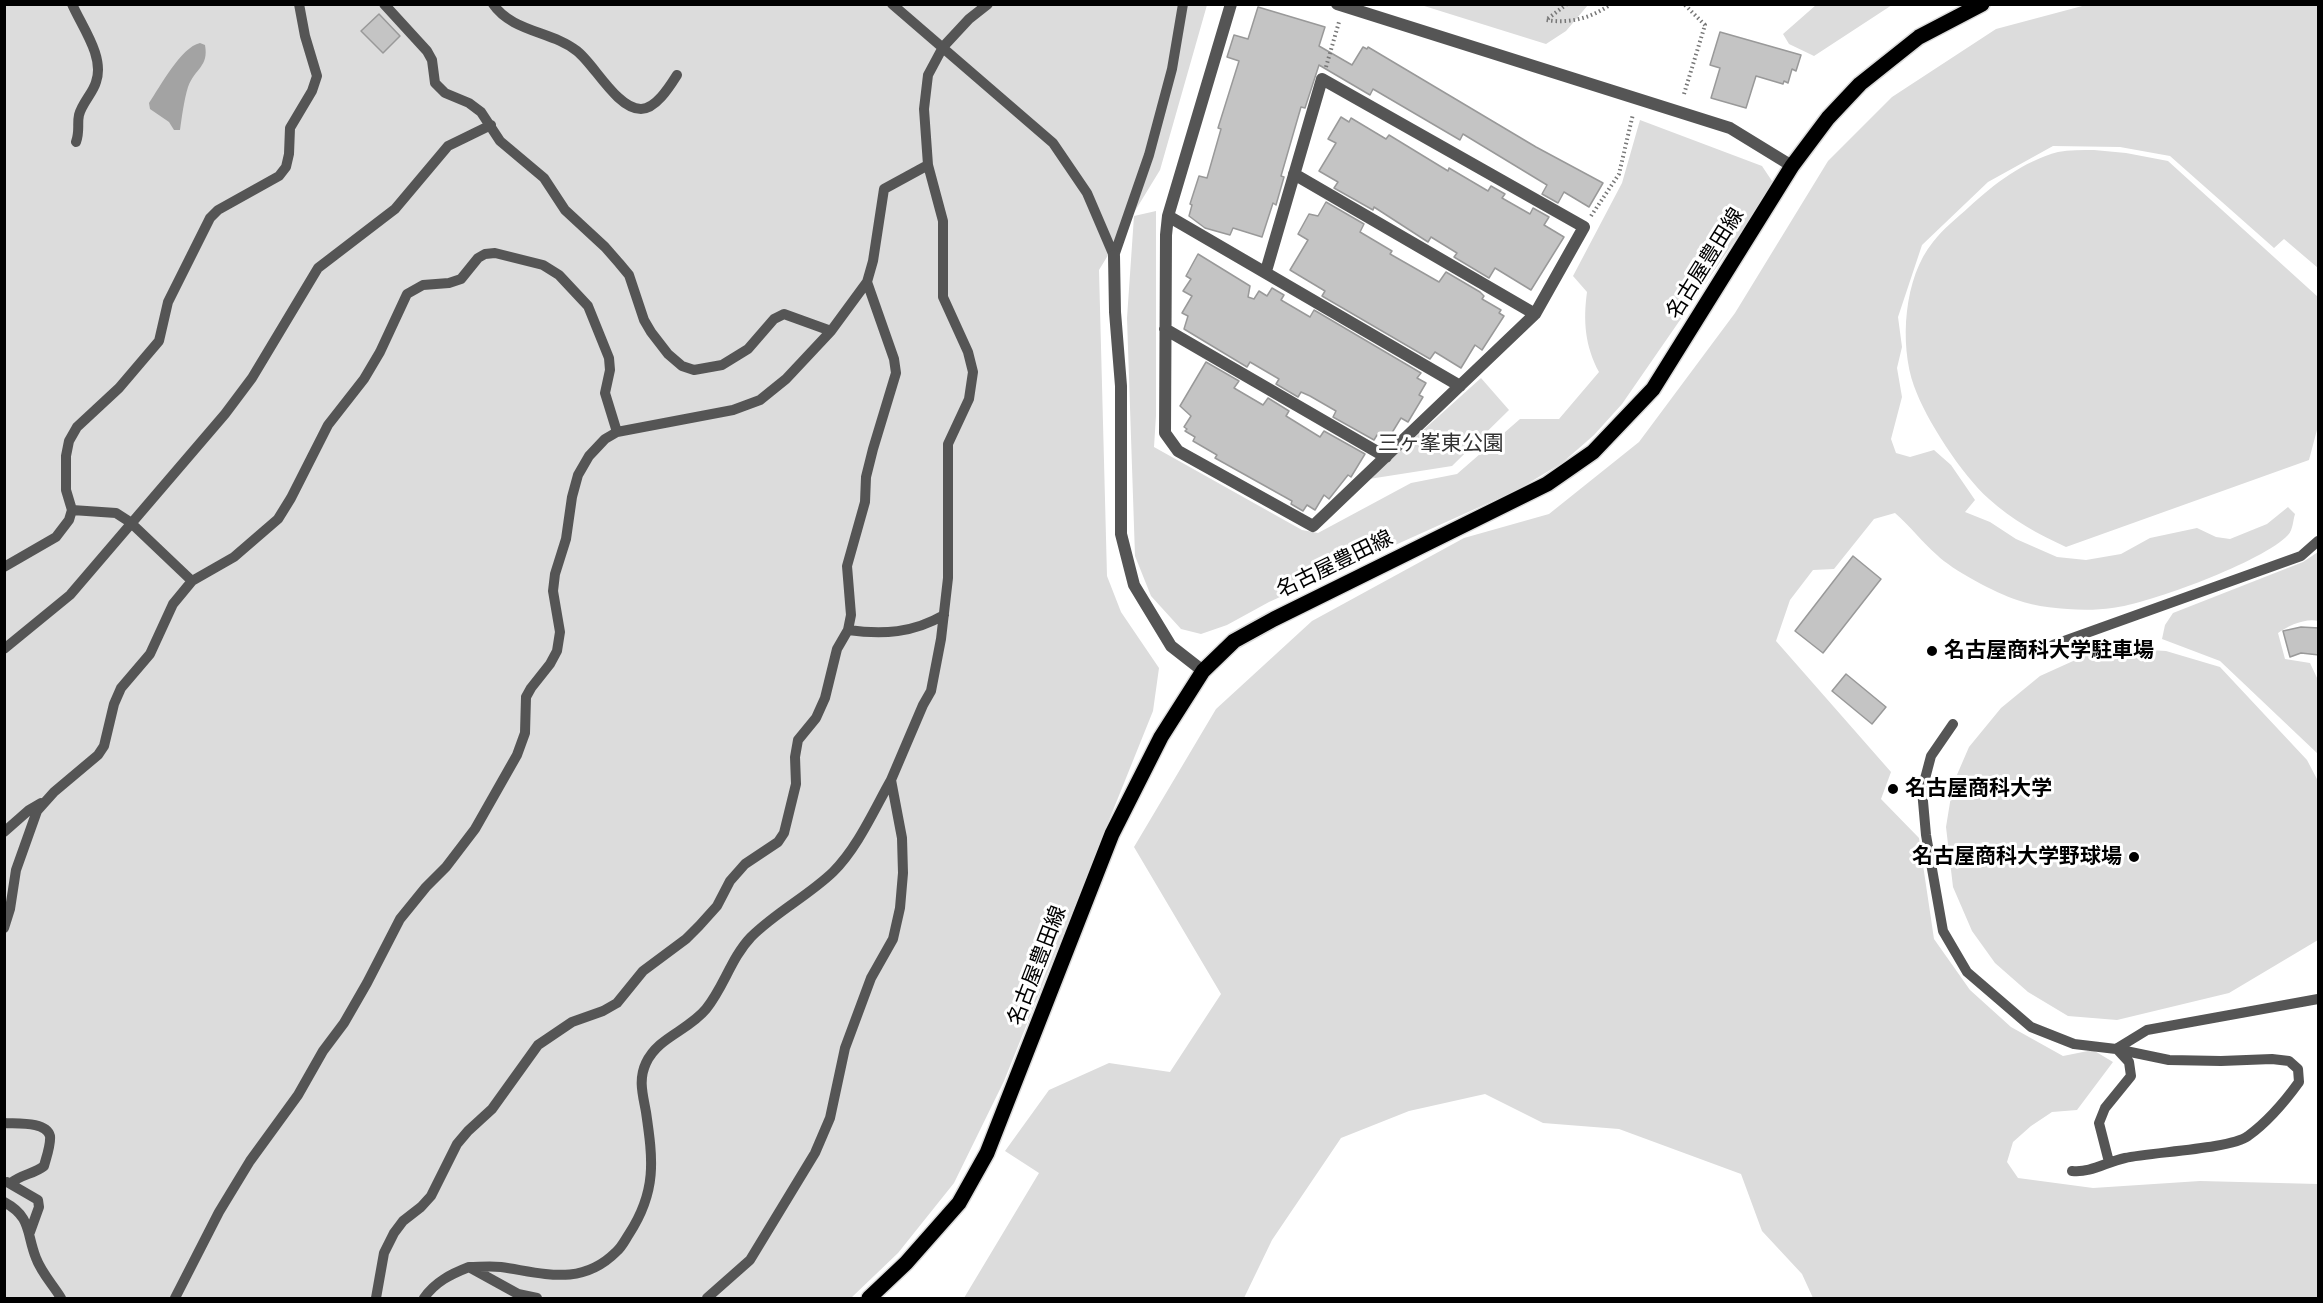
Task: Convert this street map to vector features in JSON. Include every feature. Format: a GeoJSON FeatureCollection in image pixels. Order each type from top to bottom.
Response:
{"type":"FeatureCollection","features":[{"type":"Feature","properties":{"kind":"main road","name":"名古屋豊田線"},"geometry":{"type":"LineString","coordinates":[[869,1299],[906,1263],[959,1203],[987,1153],[1112,834],[1161,737],[1203,671],[1234,641],[1264,624],[1547,484],[1593,452],[1653,389],[1792,166],[1828,118],[1860,84],[1886,62],[1920,37],[1982,4]]}},
{"type":"Feature","properties":{"kind":"street"},"geometry":{"type":"LineString","coordinates":[[1231,4],[1168,216],[1165,433],[1178,451],[1313,526],[1535,314],[1584,227],[1322,79],[1266,271]]}},
{"type":"Feature","properties":{"kind":"street"},"geometry":{"type":"LineString","coordinates":[[1341,5],[1730,128],[1792,166]]}},
{"type":"Feature","properties":{"kind":"street"},"geometry":{"type":"LineString","coordinates":[[1294,174],[1535,314]]}},
{"type":"Feature","properties":{"kind":"street"},"geometry":{"type":"LineString","coordinates":[[1168,216],[1460,386]]}},
{"type":"Feature","properties":{"kind":"street"},"geometry":{"type":"LineString","coordinates":[[1114,256],[1115,312],[1121,386],[1121,534],[1134,585],[1171,646],[1203,671]]}},
{"type":"Feature","properties":{"kind":"street"},"geometry":{"type":"LineString","coordinates":[[1166,329],[1386,457]]}},
{"type":"Feature","properties":{"kind":"lane"},"geometry":{"type":"LineString","coordinates":[[72,4],[98,60],[99,70],[96,84],[79,115],[80,131],[75,142]]}},
{"type":"Feature","properties":{"kind":"lane"},"geometry":{"type":"LineString","coordinates":[[4,567],[56,537],[69,520],[72,510],[66,489],[66,456],[69,441],[77,427],[119,388],[159,341],[168,302],[210,218],[218,210],[279,176],[286,166],[290,128],[312,91],[317,76],[305,36],[299,4]]}},
{"type":"Feature","properties":{"kind":"lane"},"geometry":{"type":"LineString","coordinates":[[384,4],[427,51],[432,60],[435,83],[445,93],[469,103],[481,112],[501,141],[544,178],[565,210],[605,247],[629,275],[644,320],[668,354],[682,366],[694,370],[722,365],[748,349],[774,319],[784,314],[831,332]]}},
{"type":"Feature","properties":{"kind":"lane"},"geometry":{"type":"LineString","coordinates":[[493,4],[507,19],[565,41],[585,57],[608,88],[625,102],[639,109],[644,109],[665,94],[677,75]]}},
{"type":"Feature","properties":{"kind":"lane"},"geometry":{"type":"LineString","coordinates":[[892,4],[1053,143],[1087,193],[1114,256]]}},
{"type":"Feature","properties":{"kind":"lane"},"geometry":{"type":"LineString","coordinates":[[423,1299],[431,1288],[451,1274],[469,1267],[498,1267],[558,1276],[585,1272],[602,1264],[618,1251],[640,1218],[649,1194],[652,1168],[641,1078],[646,1062],[659,1044],[690,1024],[705,1010],[720,988],[736,954],[752,936],[833,871],[850,850],[891,780],[922,705],[931,691],[948,578],[948,444],[969,399],[973,372],[968,352],[943,297],[943,221],[928,165],[924,110],[928,75],[943,47],[988,4]]}},
{"type":"Feature","properties":{"kind":"lane"},"geometry":{"type":"LineString","coordinates":[[1114,256],[1152,144],[1172,69],[1183,4]]}},
{"type":"Feature","properties":{"kind":"lane"},"geometry":{"type":"LineString","coordinates":[[4,650],[70,595],[130,522],[225,414],[252,378],[318,268],[395,209],[448,146],[491,125]]}},
{"type":"Feature","properties":{"kind":"lane"},"geometry":{"type":"LineString","coordinates":[[175,1299],[231,1191],[298,1095],[322,1051],[344,1023],[400,919],[446,867],[475,829],[517,755],[525,733],[526,697],[557,651],[560,632],[553,591],[555,574],[566,539],[572,497],[578,475],[589,456],[605,439],[617,432],[733,410],[760,400],[786,379],[831,332],[867,282],[875,249],[884,189],[928,165]]}},
{"type":"Feature","properties":{"kind":"lane"},"geometry":{"type":"LineString","coordinates":[[4,832],[99,755],[104,746],[114,704],[121,688],[150,654],[173,604],[192,581],[234,557],[278,519],[328,425],[364,379],[380,352],[407,294],[423,285],[449,283],[461,279],[478,258],[485,254],[495,253],[543,265],[559,275],[588,306],[609,358],[610,370],[605,393],[617,432]]}},
{"type":"Feature","properties":{"kind":"lane"},"geometry":{"type":"LineString","coordinates":[[376,1299],[384,1253],[394,1233],[403,1221],[431,1196],[457,1144],[492,1109],[538,1045],[572,1022],[603,1011],[617,1003],[643,971],[686,939],[699,926],[717,906],[730,881],[745,864],[778,842],[788,822],[796,784],[795,757],[798,740],[816,718],[825,698],[837,649],[848,630],[851,615],[847,566],[864,502],[866,477],[873,449],[896,373],[894,359],[867,282]]}},
{"type":"Feature","properties":{"kind":"lane"},"geometry":{"type":"LineString","coordinates":[[72,510],[116,513],[130,522],[192,581]]}},
{"type":"Feature","properties":{"kind":"lane"},"geometry":{"type":"LineString","coordinates":[[2053,645],[2301,556],[2319,541]]}},
{"type":"Feature","properties":{"kind":"lane"},"geometry":{"type":"LineString","coordinates":[[848,630],[875,634],[906,631],[930,623],[944,615]]}},
{"type":"Feature","properties":{"kind":"lane"},"geometry":{"type":"LineString","coordinates":[[1953,724],[1931,756],[1922,790],[1926,835],[1943,931],[1967,972],[2031,1027],[2074,1044],[2116,1049],[2169,1060],[2272,1059],[2289,1061],[2298,1069],[2299,1082],[2289,1096],[2247,1137],[2227,1144],[2142,1154],[2109,1161],[2090,1171],[2072,1171]]}},
{"type":"Feature","properties":{"kind":"lane"},"geometry":{"type":"LineString","coordinates":[[707,1299],[750,1260],[815,1153],[830,1118],[845,1048],[871,978],[893,939],[900,908],[903,873],[902,838],[891,780]]}},
{"type":"Feature","properties":{"kind":"lane"},"geometry":{"type":"LineString","coordinates":[[4,928],[10,909],[16,870],[37,811],[47,799]]}},
{"type":"Feature","properties":{"kind":"lane"},"geometry":{"type":"LineString","coordinates":[[2116,1049],[2147,1030],[2319,999]]}},
{"type":"Feature","properties":{"kind":"lane"},"geometry":{"type":"LineString","coordinates":[[2109,1161],[2099,1123],[2105,1108],[2131,1076],[2129,1062],[2116,1049]]}},
{"type":"Feature","properties":{"kind":"lane"},"geometry":{"type":"LineString","coordinates":[[4,1123],[40,1126],[48,1132],[50,1138],[42,1169],[21,1175],[8,1182]]}},
{"type":"Feature","properties":{"kind":"lane"},"geometry":{"type":"LineString","coordinates":[[8,1182],[38,1200],[39,1207],[30,1232]]}},
{"type":"Feature","properties":{"kind":"lane"},"geometry":{"type":"LineString","coordinates":[[4,1202],[17,1209],[30,1232],[36,1258],[61,1299]]}},
{"type":"Feature","properties":{"kind":"lane"},"geometry":{"type":"LineString","coordinates":[[469,1267],[518,1294],[537,1299]]}},
{"type":"Feature","properties":{"kind":"path"},"geometry":{"type":"LineString","coordinates":[[1567,4],[1546,20],[1562,22],[1588,17],[1611,4]]}},
{"type":"Feature","properties":{"kind":"path"},"geometry":{"type":"LineString","coordinates":[[1684,4],[1705,25],[1684,94]]}},
{"type":"Feature","properties":{"kind":"path"},"geometry":{"type":"LineString","coordinates":[[1322,79],[1339,22]]}},
{"type":"Feature","properties":{"kind":"path"},"geometry":{"type":"LineString","coordinates":[[1584,227],[1618,174],[1633,113]]}},
{"type":"Feature","properties":{"kind":"green space"},"geometry":{"type":"Polygon","coordinates":[[[5,5],[1207,5],[1160,170],[1099,270],[1107,576],[1121,612],[1159,668],[1153,711],[1004,1081],[954,1183],[898,1253],[851,1298],[5,1298],[5,5]]]}},
{"type":"Feature","properties":{"kind":"green space"},"geometry":{"type":"Polygon","coordinates":[[[1421,5],[1588,5],[1566,31],[1546,44],[1421,5]]]}},
{"type":"Feature","properties":{"kind":"green space"},"geometry":{"type":"Polygon","coordinates":[[[1816,5],[1892,5],[1814,56],[1789,44],[1783,34],[1816,5]]]}},
{"type":"Feature","properties":{"kind":"green space"},"geometry":{"type":"Polygon","coordinates":[[[2086,5],[2318,5],[2318,268],[2284,239],[2274,248],[2170,156],[2120,147],[2053,146],[1988,182],[1922,245],[1898,317],[1902,347],[1897,368],[1902,397],[1891,439],[1896,453],[1910,457],[1934,450],[1951,465],[1975,500],[1965,512],[1990,522],[2016,539],[2057,557],[2086,560],[2121,554],[2150,538],[2197,528],[2216,537],[2230,539],[2267,524],[2288,507],[2295,514],[2291,530],[2288,535],[2256,557],[2205,580],[2129,605],[2077,610],[2027,603],[2008,597],[1975,580],[1944,561],[1895,513],[1874,519],[1834,569],[1813,570],[1790,600],[1776,641],[1891,772],[1881,799],[1919,838],[1934,939],[1970,990],[2011,1027],[2063,1056],[2093,1050],[2113,1062],[2077,1110],[2052,1112],[2013,1142],[2007,1162],[2018,1178],[2093,1188],[2200,1181],[2318,1184],[2318,1298],[1813,1298],[1802,1274],[1762,1231],[1741,1174],[1619,1129],[1543,1123],[1485,1094],[1409,1111],[1341,1138],[1272,1240],[1244,1298],[964,1298],[1039,1173],[1005,1151],[1049,1090],[1109,1063],[1170,1072],[1221,994],[1134,847],[1216,709],[1312,621],[1464,538],[1549,514],[1639,442],[1735,313],[1828,161],[1892,97],[1996,29],[2086,5]]]}},
{"type":"Feature","properties":{"kind":"green space"},"geometry":{"type":"Polygon","coordinates":[[[1640,120],[1762,166],[1774,184],[1622,404],[1594,435],[1562,463],[1517,490],[1269,602],[1227,625],[1201,634],[1181,629],[1151,596],[1135,556],[1127,318],[1134,216],[1156,211],[1154,447],[1302,530],[1318,533],[1411,483],[1457,474],[1520,419],[1559,419],[1599,372],[1586,333],[1587,292],[1573,276],[1622,183],[1640,120]]]}},
{"type":"Feature","properties":{"kind":"green space"},"geometry":{"type":"Polygon","coordinates":[[[2094,150],[2168,161],[2318,297],[2318,426],[2309,460],[2066,547],[2026,526],[1998,507],[1979,489],[1946,446],[1927,415],[1909,369],[1907,311],[1910,292],[1923,257],[1941,233],[1979,198],[2010,174],[2033,161],[2062,151],[2094,150]]]}},
{"type":"Feature","properties":{"kind":"green space","name":"三ヶ峯東公園"},"geometry":{"type":"Polygon","coordinates":[[[1481,378],[1509,410],[1452,466],[1369,479],[1481,378]]]}},
{"type":"Feature","properties":{"kind":"green space"},"geometry":{"type":"Polygon","coordinates":[[[2318,552],[2318,621],[2297,623],[2278,633],[2285,659],[2310,663],[2318,680],[2318,754],[2220,661],[2162,639],[2165,625],[2173,613],[2303,562],[2318,552]]]}},
{"type":"Feature","properties":{"kind":"green space","name":"名古屋商科大学野球場"},"geometry":{"type":"Polygon","coordinates":[[[2132,649],[2166,651],[2220,667],[2307,760],[2318,781],[2318,940],[2229,993],[2117,1020],[2068,1016],[2028,992],[1995,963],[1972,931],[1953,887],[1946,827],[1953,784],[1969,747],[2001,708],[2040,676],[2093,652],[2132,649]]]}},
{"type":"Feature","properties":{"kind":"shaded area"},"geometry":{"type":"Polygon","coordinates":[[[200,43],[205,45],[205,58],[188,87],[180,130],[174,130],[169,122],[150,109],[149,103],[178,60],[193,46],[200,43]]]}},
{"type":"Feature","properties":{"kind":"building"},"geometry":{"type":"Polygon","coordinates":[[[1258,7],[1325,27],[1319,46],[1352,65],[1363,47],[1367,49],[1368,47],[1536,147],[1603,183],[1589,207],[1564,192],[1558,203],[1542,194],[1547,185],[1463,134],[1460,140],[1373,89],[1370,95],[1319,65],[1305,108],[1301,107],[1281,176],[1284,177],[1276,205],[1273,203],[1262,237],[1233,228],[1230,235],[1205,228],[1189,216],[1192,205],[1190,204],[1199,176],[1207,178],[1221,129],[1218,128],[1239,61],[1227,57],[1234,35],[1248,39],[1258,7]]]}},
{"type":"Feature","properties":{"kind":"building"},"geometry":{"type":"Polygon","coordinates":[[[379,14],[400,36],[383,53],[361,31],[379,14]]]}},
{"type":"Feature","properties":{"kind":"building"},"geometry":{"type":"Polygon","coordinates":[[[1720,32],[1801,55],[1796,71],[1792,69],[1788,83],[1784,81],[1783,84],[1756,76],[1746,108],[1711,98],[1720,68],[1710,65],[1720,32]]]}},
{"type":"Feature","properties":{"kind":"building"},"geometry":{"type":"Polygon","coordinates":[[[1341,117],[1349,122],[1351,118],[1386,139],[1389,135],[1448,171],[1449,168],[1488,191],[1491,186],[1505,194],[1502,198],[1530,214],[1533,208],[1549,217],[1544,225],[1564,237],[1531,290],[1495,268],[1489,278],[1454,257],[1457,253],[1431,237],[1428,242],[1374,207],[1373,210],[1334,188],[1338,182],[1319,171],[1336,143],[1328,139],[1341,117]]]}},
{"type":"Feature","properties":{"kind":"building"},"geometry":{"type":"Polygon","coordinates":[[[1326,202],[1364,224],[1360,232],[1392,251],[1390,254],[1439,282],[1446,272],[1480,292],[1484,296],[1482,299],[1501,310],[1499,313],[1504,316],[1482,350],[1475,345],[1461,368],[1435,352],[1430,359],[1322,296],[1325,291],[1290,270],[1308,240],[1298,234],[1309,214],[1318,216],[1326,202]]]}},
{"type":"Feature","properties":{"kind":"building"},"geometry":{"type":"Polygon","coordinates":[[[1198,254],[1250,286],[1248,297],[1254,299],[1259,291],[1267,296],[1272,288],[1284,295],[1281,300],[1310,317],[1314,310],[1421,373],[1417,378],[1426,383],[1419,395],[1423,397],[1408,422],[1401,418],[1390,436],[1386,433],[1383,438],[1377,435],[1374,440],[1333,417],[1336,411],[1301,392],[1298,397],[1276,384],[1279,379],[1250,362],[1247,367],[1184,329],[1188,316],[1182,313],[1192,296],[1183,291],[1191,279],[1186,276],[1198,254]]]}},
{"type":"Feature","properties":{"kind":"building"},"geometry":{"type":"Polygon","coordinates":[[[1206,362],[1239,381],[1234,388],[1263,405],[1268,398],[1289,411],[1286,416],[1320,437],[1324,431],[1365,454],[1351,477],[1348,475],[1329,499],[1324,495],[1315,510],[1307,505],[1303,511],[1291,504],[1292,501],[1215,458],[1217,455],[1193,441],[1195,437],[1185,431],[1187,429],[1184,427],[1191,416],[1180,406],[1206,362]]]}},
{"type":"Feature","properties":{"kind":"building"},"geometry":{"type":"Polygon","coordinates":[[[1853,556],[1881,579],[1823,653],[1795,631],[1853,556]]]}},
{"type":"Feature","properties":{"kind":"building"},"geometry":{"type":"Polygon","coordinates":[[[2301,627],[2319,628],[2319,655],[2301,653],[2290,657],[2283,631],[2301,627]]]}},
{"type":"Feature","properties":{"kind":"building"},"geometry":{"type":"Polygon","coordinates":[[[1846,674],[1886,707],[1872,724],[1832,691],[1846,674]]]}},
{"type":"Feature","properties":{"kind":"place","name":"名古屋商科大学駐車場"},"geometry":{"type":"Point","coordinates":[1932,651]}},
{"type":"Feature","properties":{"kind":"place","name":"名古屋商科大学"},"geometry":{"type":"Point","coordinates":[1893,789]}},
{"type":"Feature","properties":{"kind":"place","name":"名古屋商科大学野球場"},"geometry":{"type":"Point","coordinates":[2134,857]}}]}
